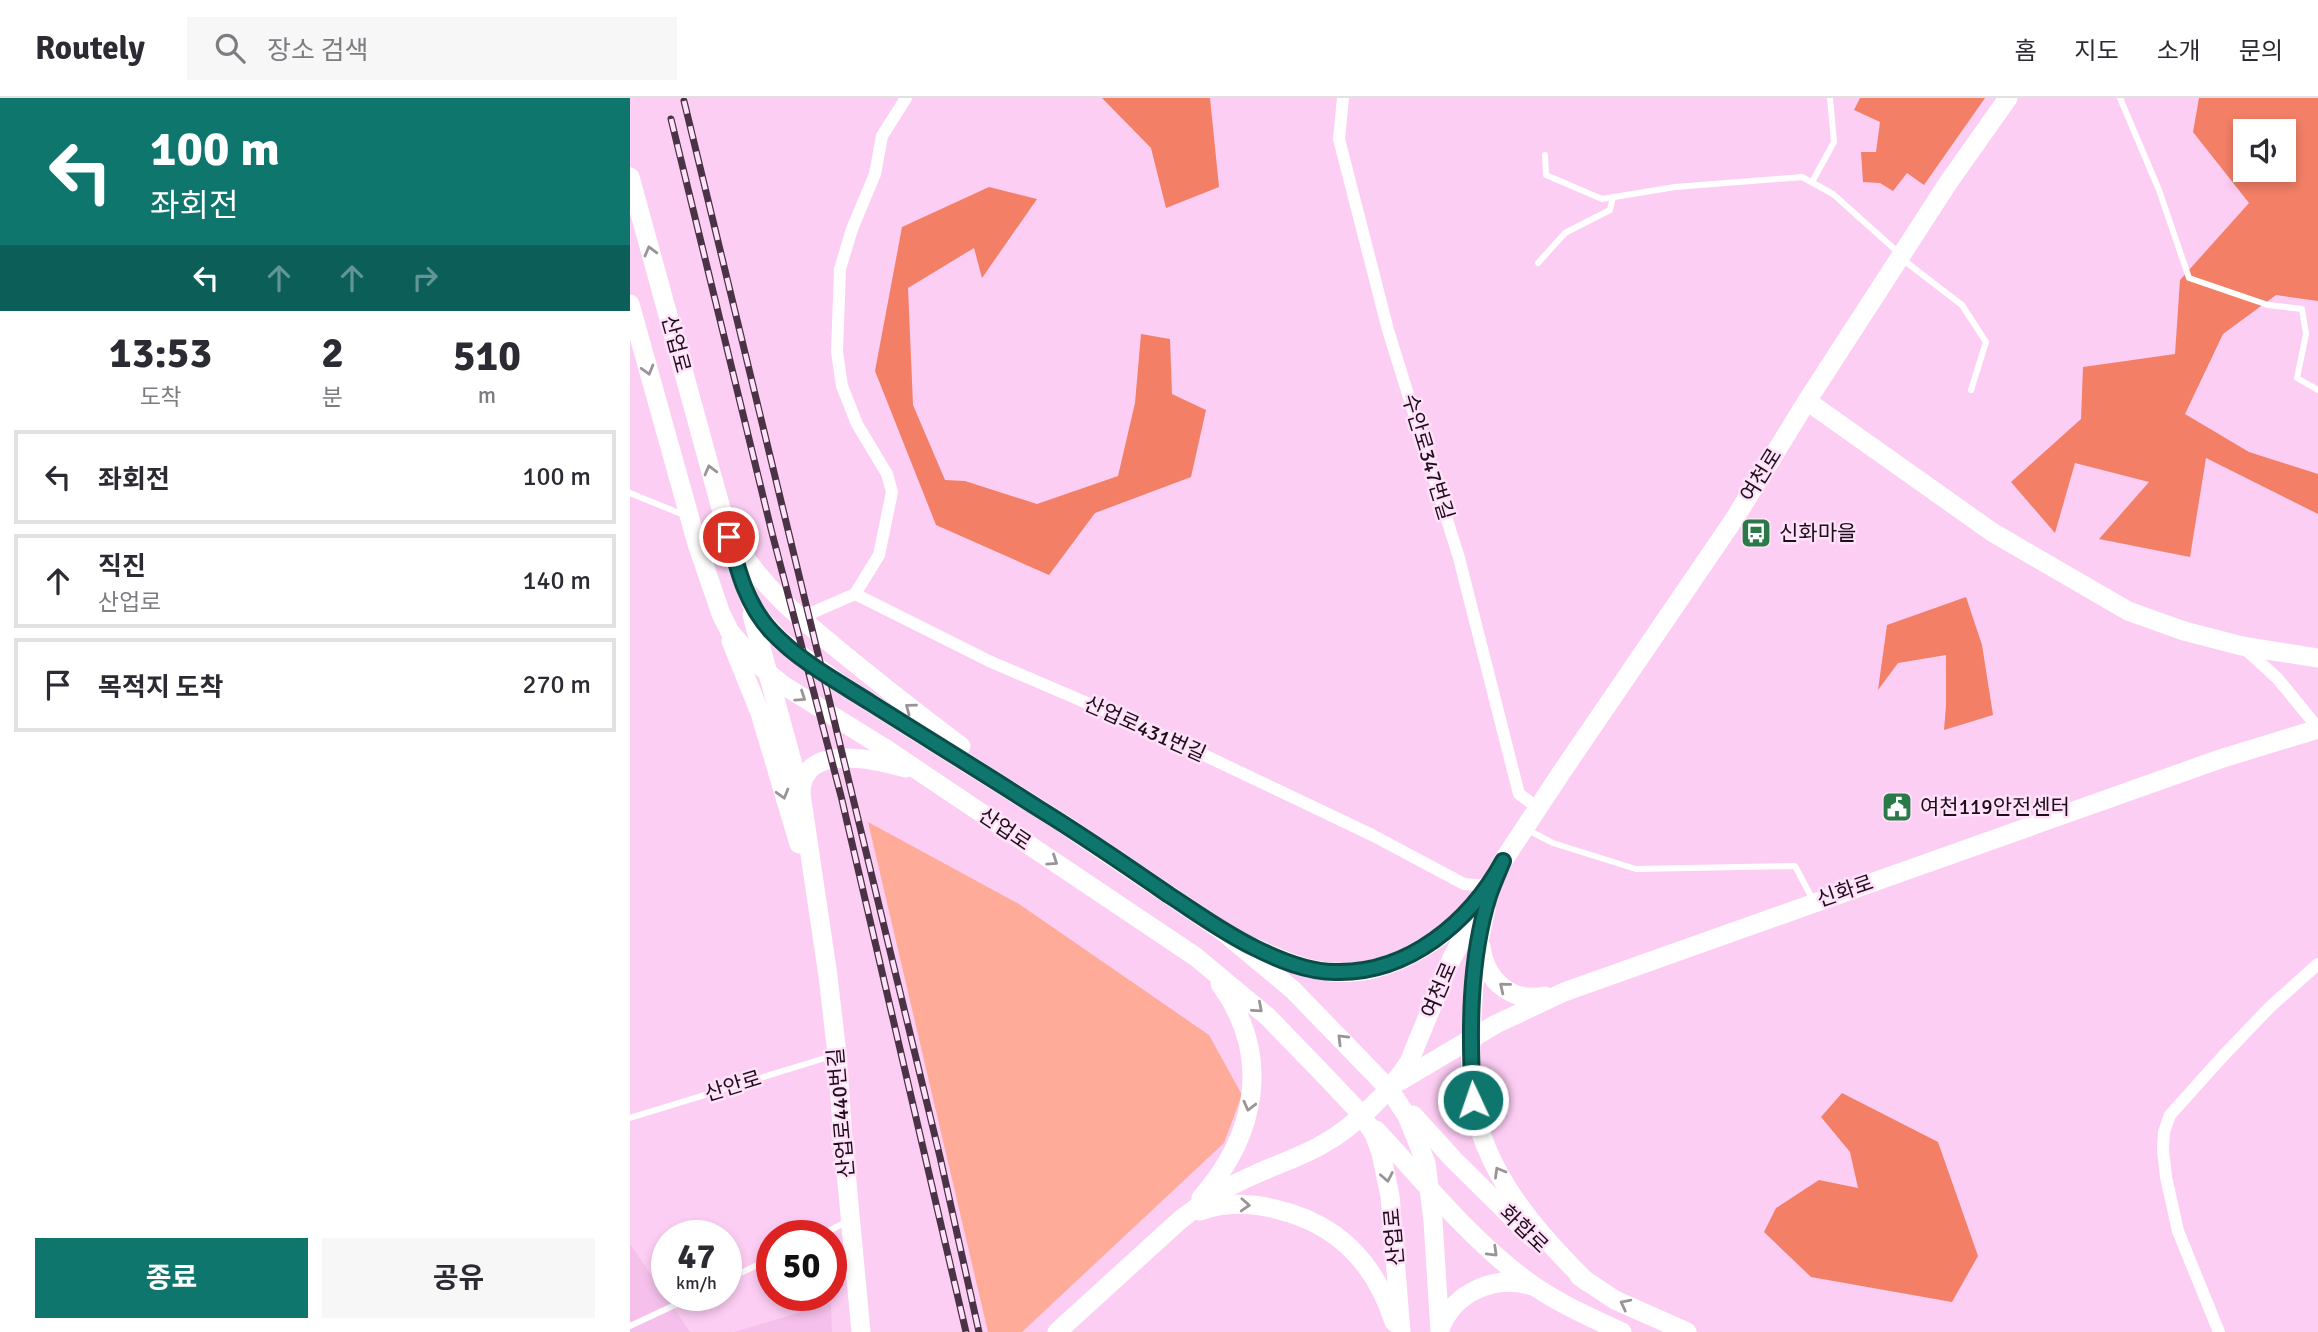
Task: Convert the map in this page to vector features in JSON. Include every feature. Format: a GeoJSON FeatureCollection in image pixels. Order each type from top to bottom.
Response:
{"type":"FeatureCollection","features":[{"type":"Feature","properties":{"kind":"main road","name":"여천로"},"geometry":{"type":"LineString","coordinates":[[1057,1332],[1180,1220],[1223,1190],[1323,1144],[1345,1129],[1389,1089],[1409,1062],[1451,960],[1503,861],[1733,521],[1807,401],[2008,98]]}},
{"type":"Feature","properties":{"kind":"main road","name":"산업로"},"geometry":{"type":"LineString","coordinates":[[630,177],[742,583],[751,603],[780,640],[836,681],[1062,823],[1221,930],[1293,990],[1354,1051],[1389,1089],[1418,1139],[1426,1163],[1440,1331]]}},
{"type":"Feature","properties":{"kind":"main road","name":"산업로"},"geometry":{"type":"LineString","coordinates":[[630,304],[690,517],[721,614],[743,648],[770,675],[808,702],[921,773],[1196,957],[1268,1017],[1361,1114],[1374,1134],[1386,1173],[1394,1230],[1399,1332]]}},
{"type":"Feature","properties":{"kind":"main road"},"geometry":{"type":"LineString","coordinates":[[1807,401],[1992,532],[2128,611],[2184,631],[2242,646],[2318,657]]}},
{"type":"Feature","properties":{"kind":"main road","name":"산업로"},"geometry":{"type":"LineString","coordinates":[[722,511],[734,541],[775,596],[890,692],[1062,823]]}},
{"type":"Feature","properties":{"kind":"main road","name":"산업로440번길"},"geometry":{"type":"LineString","coordinates":[[742,583],[770,675],[801,794],[837,1054],[862,1332]]}},
{"type":"Feature","properties":{"kind":"main road","name":"산업로440번길"},"geometry":{"type":"LineString","coordinates":[[721,614],[760,713],[816,895]]}},
{"type":"Feature","properties":{"kind":"main road"},"geometry":{"type":"LineString","coordinates":[[760,713],[761,694],[770,675],[780,666],[800,663],[836,681]]}},
{"type":"Feature","properties":{"kind":"main road","name":"신화로"},"geometry":{"type":"LineString","coordinates":[[1389,1089],[1471,1038],[1563,992],[2220,759],[2318,729]]}},
{"type":"Feature","properties":{"kind":"main road"},"geometry":{"type":"LineString","coordinates":[[801,794],[802,780],[807,770],[816,763],[827,760],[863,759],[921,773]]}},
{"type":"Feature","properties":{"kind":"main road"},"geometry":{"type":"LineString","coordinates":[[1503,861],[1489,896],[1480,931],[1471,1038],[1473,1100],[1488,1153],[1531,1221],[1556,1252],[1587,1282]]}},
{"type":"Feature","properties":{"kind":"main road"},"geometry":{"type":"LineString","coordinates":[[1221,930],[1284,961],[1332,972],[1355,972],[1405,957],[1429,944],[1453,927],[1489,886]]}},
{"type":"Feature","properties":{"kind":"main road"},"geometry":{"type":"LineString","coordinates":[[1480,931],[1485,962],[1505,991],[1526,998],[1563,992]]}},
{"type":"Feature","properties":{"kind":"main road"},"geometry":{"type":"LineString","coordinates":[[1180,1220],[1208,1190],[1231,1155],[1247,1114],[1253,1082],[1251,1051],[1238,1014],[1215,976],[1196,957]]}},
{"type":"Feature","properties":{"kind":"main road","name":"화합로"},"geometry":{"type":"LineString","coordinates":[[1389,1089],[1528,1235],[1587,1282],[1615,1300],[1687,1332]]}},
{"type":"Feature","properties":{"kind":"main road","name":"화합로"},"geometry":{"type":"LineString","coordinates":[[1361,1114],[1430,1188],[1520,1276],[1571,1307],[1622,1332]]}},
{"type":"Feature","properties":{"kind":"main road"},"geometry":{"type":"LineString","coordinates":[[1180,1220],[1208,1208],[1241,1204],[1283,1211],[1324,1227],[1355,1252],[1368,1268],[1386,1300],[1399,1332]]}},
{"type":"Feature","properties":{"kind":"main road"},"geometry":{"type":"LineString","coordinates":[[1440,1331],[1451,1308],[1484,1286],[1510,1282],[1538,1288]]}},
{"type":"Feature","properties":{"kind":"street"},"geometry":{"type":"LineString","coordinates":[[800,618],[855,594],[879,555],[892,492],[887,474],[857,424],[842,386],[837,352],[840,269],[852,229],[875,174],[882,136],[906,98]]}},
{"type":"Feature","properties":{"kind":"street","name":"수안로347번길"},"geometry":{"type":"LineString","coordinates":[[1343,98],[1339,139],[1388,330],[1459,558],[1519,794],[1538,808]]}},
{"type":"Feature","properties":{"kind":"street","name":"산업로431번길"},"geometry":{"type":"LineString","coordinates":[[855,594],[989,661],[1189,748],[1372,835],[1464,884],[1489,886]]}},
{"type":"Feature","properties":{"kind":"street"},"geometry":{"type":"LineString","coordinates":[[2242,646],[2278,679],[2318,729]]}},
{"type":"Feature","properties":{"kind":"street"},"geometry":{"type":"LineString","coordinates":[[2219,1332],[2178,1231],[2166,1177],[2164,1132],[2170,1115],[2224,1055],[2270,1007],[2318,964]]}},
{"type":"Feature","properties":{"kind":"lane"},"geometry":{"type":"LineString","coordinates":[[1812,183],[1833,142],[1830,98]]}},
{"type":"Feature","properties":{"kind":"lane"},"geometry":{"type":"LineString","coordinates":[[2120,98],[2159,190],[2189,278],[2268,305],[2302,309],[2305,334],[2297,378],[2318,390]]}},
{"type":"Feature","properties":{"kind":"lane"},"geometry":{"type":"LineString","coordinates":[[1545,155],[1546,175],[1602,199],[1675,187],[1802,177],[1833,194],[1901,257],[1962,305],[1986,342],[1971,390]]}},
{"type":"Feature","properties":{"kind":"lane"},"geometry":{"type":"LineString","coordinates":[[1538,263],[1565,233],[1610,210],[1613,197]]}},
{"type":"Feature","properties":{"kind":"lane"},"geometry":{"type":"LineString","coordinates":[[630,493],[690,517]]}},
{"type":"Feature","properties":{"kind":"lane"},"geometry":{"type":"LineString","coordinates":[[1524,828],[1553,843],[1636,869],[1795,866],[1814,902]]}},
{"type":"Feature","properties":{"kind":"lane","name":"산안로"},"geometry":{"type":"LineString","coordinates":[[630,1118],[837,1054]]}},
{"type":"Feature","properties":{"kind":"lane"},"geometry":{"type":"LineString","coordinates":[[847,1222],[851,1220]]}},
{"type":"Feature","properties":{"kind":"lane"},"geometry":{"type":"LineString","coordinates":[[630,1326],[662,1311]]}},
{"type":"Feature","properties":{"kind":"shaded area"},"geometry":{"type":"Polygon","coordinates":[[[1102,98],[1210,98],[1219,187],[1166,208],[1151,148],[1102,98]]]}},
{"type":"Feature","properties":{"kind":"shaded area"},"geometry":{"type":"Polygon","coordinates":[[[1860,98],[1985,98],[1924,185],[1907,173],[1893,191],[1880,183],[1863,182],[1861,152],[1876,152],[1880,122],[1854,110],[1860,98]]]}},
{"type":"Feature","properties":{"kind":"shaded area"},"geometry":{"type":"Polygon","coordinates":[[[2199,98],[2318,98],[2318,301],[2276,295],[2223,334],[2185,414],[2249,452],[2318,474],[2318,514],[2206,458],[2190,557],[2099,539],[2149,482],[2075,463],[2055,533],[2011,482],[2081,419],[2083,367],[2175,354],[2180,280],[2249,203],[2193,132],[2199,98]]]}},
{"type":"Feature","properties":{"kind":"shaded area"},"geometry":{"type":"Polygon","coordinates":[[[989,187],[1037,199],[982,278],[974,248],[908,288],[913,405],[945,480],[965,481],[1037,504],[1118,476],[1135,403],[1141,334],[1170,339],[1172,394],[1206,410],[1191,477],[1095,513],[1049,575],[936,525],[875,371],[902,227],[989,187]]]}},
{"type":"Feature","properties":{"kind":"shaded area"},"geometry":{"type":"Polygon","coordinates":[[[1966,597],[1982,645],[1993,715],[1944,730],[1946,655],[1898,663],[1878,690],[1887,625],[1966,597]]]}},
{"type":"Feature","properties":{"kind":"shaded area"},"geometry":{"type":"Polygon","coordinates":[[[868,822],[1019,904],[1209,1035],[1242,1095],[1224,1143],[1022,1332],[988,1332],[868,822]]]}},
{"type":"Feature","properties":{"kind":"shaded area"},"geometry":{"type":"Polygon","coordinates":[[[1842,1093],[1938,1142],[1978,1256],[1952,1302],[1811,1277],[1764,1232],[1776,1208],[1819,1180],[1858,1188],[1850,1152],[1821,1117],[1842,1093]]]}},
{"type":"Feature","properties":{"kind":"shaded area"},"geometry":{"type":"Polygon","coordinates":[[[630,1244],[651,1275],[651,1311],[676,1311],[690,1332],[630,1332],[630,1244]]]}},
{"type":"Feature","properties":{"kind":"shaded area"},"geometry":{"type":"Polygon","coordinates":[[[804,1311],[831,1311],[832,1332],[734,1332],[804,1311]]]}},
{"type":"Feature","properties":{"kind":"railway"},"geometry":{"type":"LineString","coordinates":[[684,101],[940,1157],[979,1332]]}},
{"type":"Feature","properties":{"kind":"railway"},"geometry":{"type":"LineString","coordinates":[[671,119],[772,533],[841,796],[966,1332]]}},
{"type":"Feature","properties":{"kind":"place","name":"신화마을"},"geometry":{"type":"Point","coordinates":[1756,533]}},
{"type":"Feature","properties":{"kind":"place","name":"여천119안전센터"},"geometry":{"type":"Point","coordinates":[1897,807]}},
{"type":"Feature","properties":{"kind":"route"},"geometry":{"type":"LineString","coordinates":[[729,537],[742,583],[751,603],[760,618],[780,640],[836,681],[1062,823],[1221,930],[1284,961],[1332,972],[1355,972],[1405,957],[1453,927],[1489,886],[1503,861],[1489,896],[1480,931],[1471,1038],[1473,1100]]}}]}
